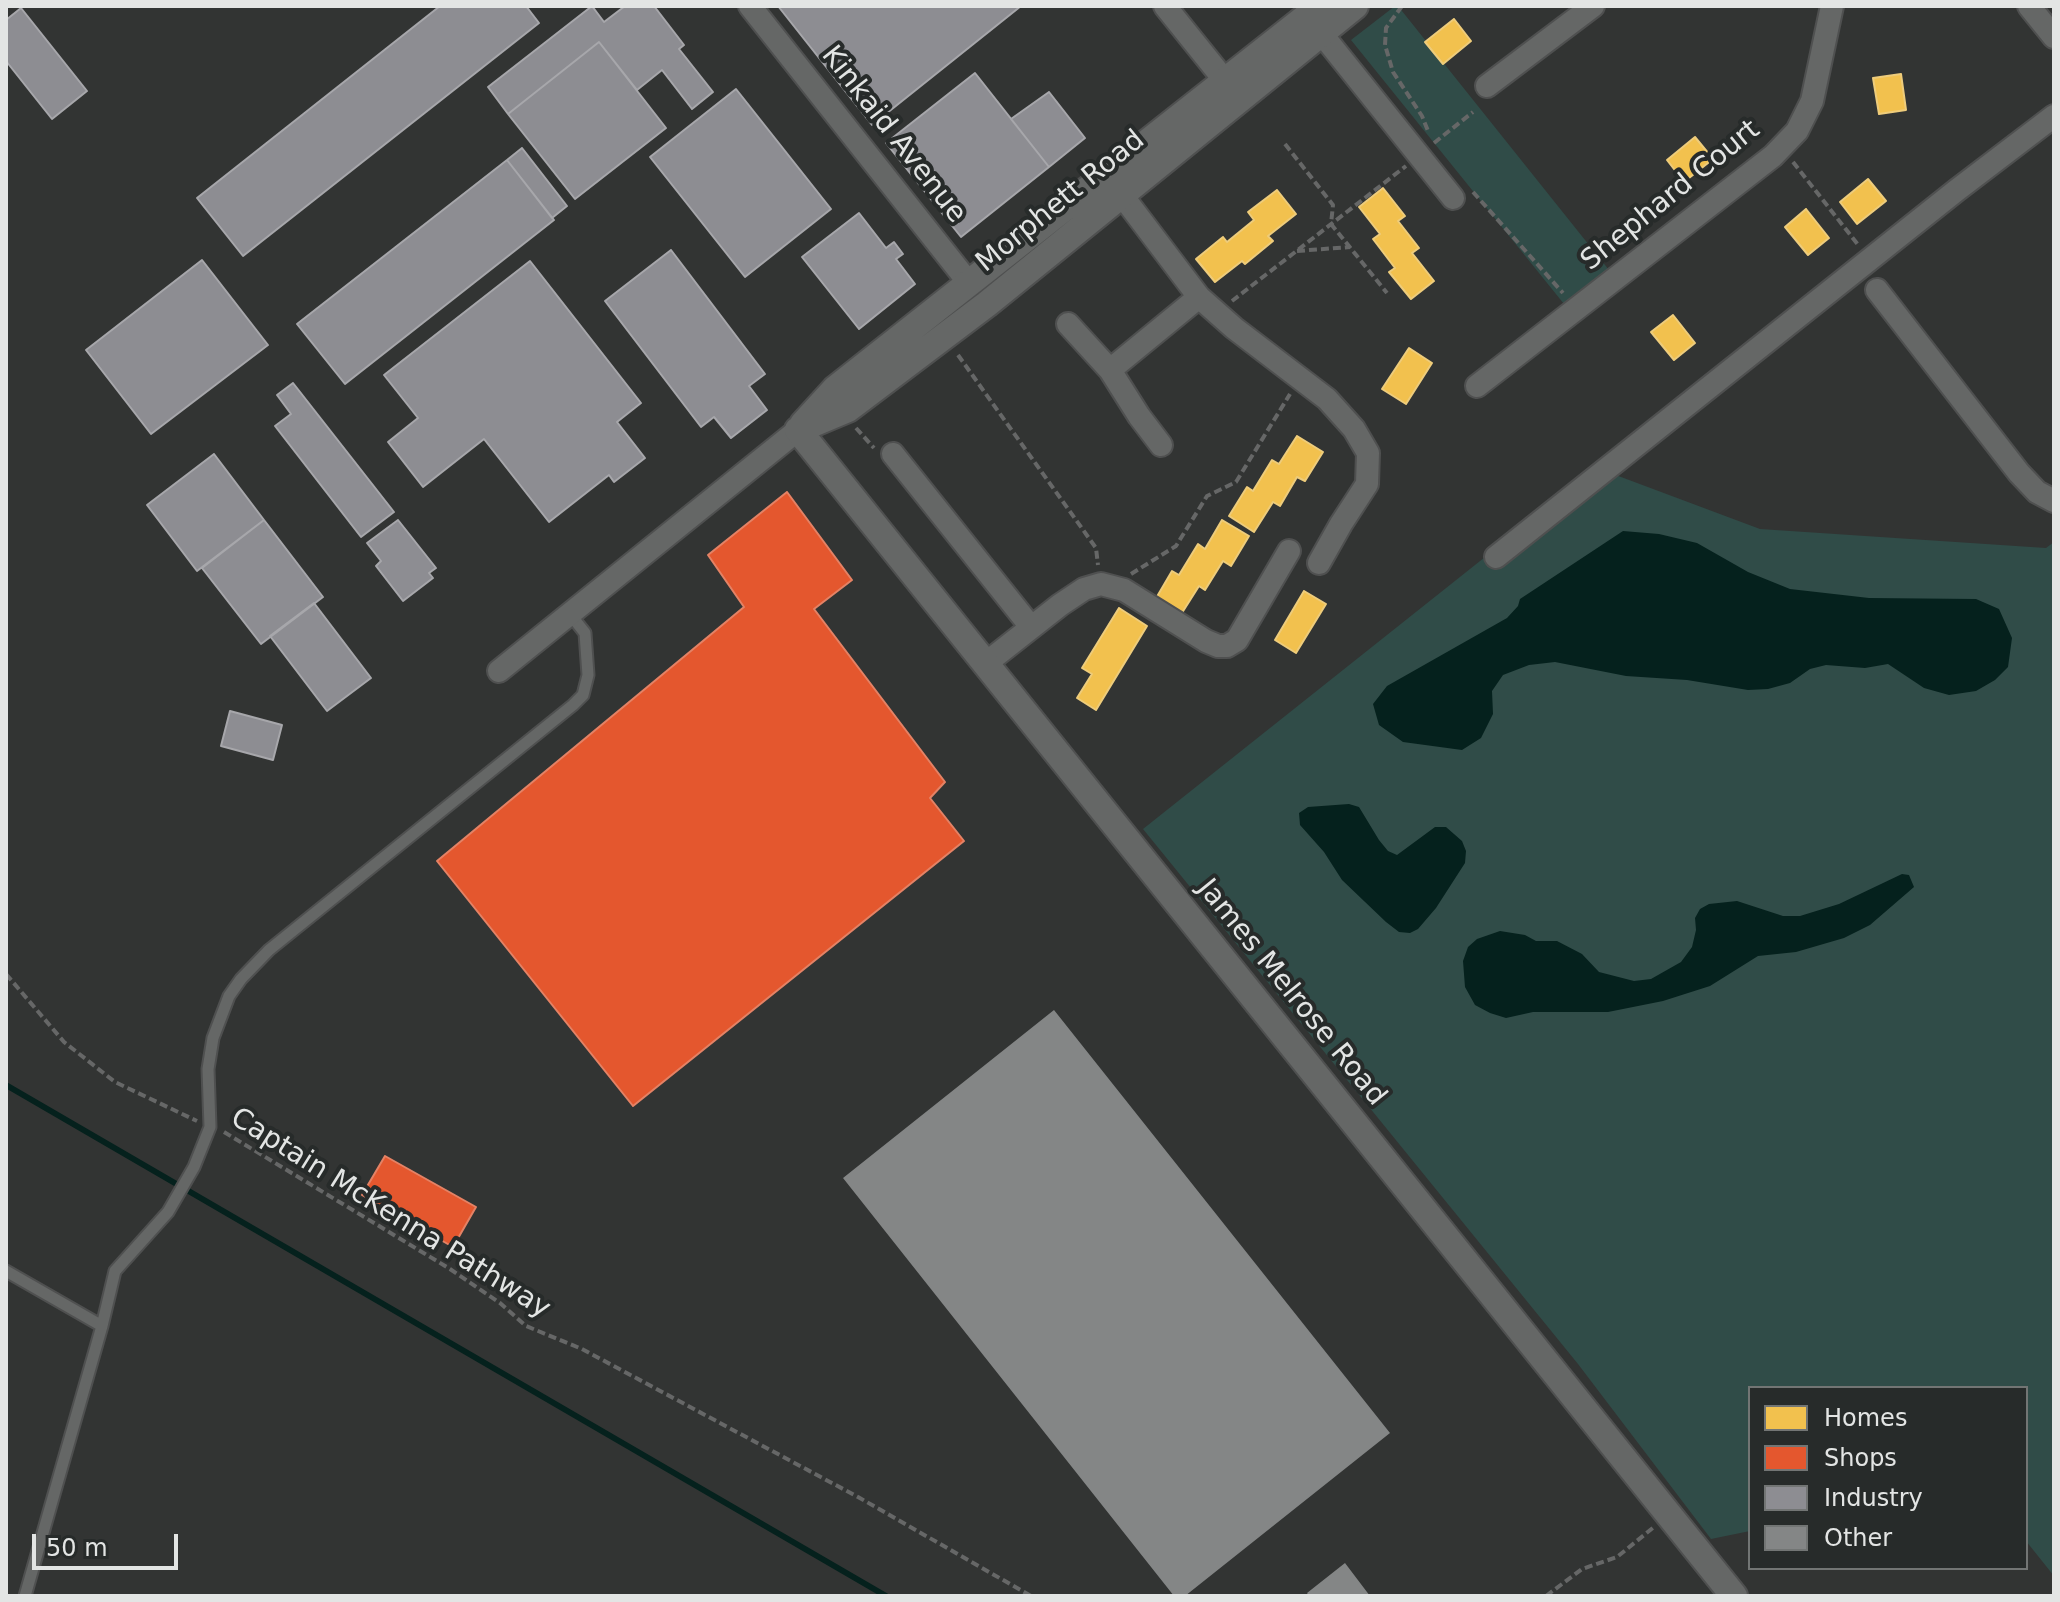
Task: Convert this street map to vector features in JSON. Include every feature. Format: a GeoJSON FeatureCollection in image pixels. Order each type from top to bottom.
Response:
{"type":"FeatureCollection","features":[{"type":"Feature","properties":{"kind":"street","name":"Kinkaid Avenue"},"geometry":{"type":"LineString","coordinates":[[750,6],[987,304]]}},
{"type":"Feature","properties":{"kind":"street"},"geometry":{"type":"LineString","coordinates":[[1165,6],[1233,90]]}},
{"type":"Feature","properties":{"kind":"street","name":"Morphett Road"},"geometry":{"type":"LineString","coordinates":[[798,430],[848,409],[987,304],[1121,194],[1320,6]]}},
{"type":"Feature","properties":{"kind":"street","name":"Morphett Road"},"geometry":{"type":"LineString","coordinates":[[499,671],[798,430],[835,389],[969,283],[1233,90],[1321,33],[1355,6]]}},
{"type":"Feature","properties":{"kind":"street"},"geometry":{"type":"LineString","coordinates":[[1487,86],[1593,6]]}},
{"type":"Feature","properties":{"kind":"street","name":"Shephard Court"},"geometry":{"type":"LineString","coordinates":[[1477,386],[1782,147],[1797,131],[1812,101],[1832,6]]}},
{"type":"Feature","properties":{"kind":"street"},"geometry":{"type":"LineString","coordinates":[[2029,6],[2054,37]]}},
{"type":"Feature","properties":{"kind":"street"},"geometry":{"type":"LineString","coordinates":[[1321,33],[1463,195]]}},
{"type":"Feature","properties":{"kind":"street"},"geometry":{"type":"LineString","coordinates":[[1496,557],[2054,116]]}},
{"type":"Feature","properties":{"kind":"street"},"geometry":{"type":"LineString","coordinates":[[1121,194],[1199,297],[1327,399],[1354,429],[1368,453],[1367,484],[1319,563]]}},
{"type":"Feature","properties":{"kind":"street"},"geometry":{"type":"LineString","coordinates":[[1877,290],[2019,473],[2037,492],[2054,501]]}},
{"type":"Feature","properties":{"kind":"street"},"geometry":{"type":"LineString","coordinates":[[1110,370],[1199,297]]}},
{"type":"Feature","properties":{"kind":"street"},"geometry":{"type":"LineString","coordinates":[[1068,324],[1110,370],[1161,445]]}},
{"type":"Feature","properties":{"kind":"street","name":"James Melrose Road"},"geometry":{"type":"LineString","coordinates":[[798,430],[1734,1596]]}},
{"type":"Feature","properties":{"kind":"street"},"geometry":{"type":"LineString","coordinates":[[893,454],[1031,627]]}},
{"type":"Feature","properties":{"kind":"street"},"geometry":{"type":"LineString","coordinates":[[985,664],[1084,589],[1101,584],[1123,590],[1206,641],[1227,646],[1237,640],[1289,551]]}},
{"type":"Feature","properties":{"kind":"lane"},"geometry":{"type":"LineString","coordinates":[[25,1596],[115,1271],[168,1212],[194,1167],[210,1127],[208,1069],[213,1038],[229,996],[269,950],[583,695],[588,675],[585,633],[570,614]]}},
{"type":"Feature","properties":{"kind":"lane"},"geometry":{"type":"LineString","coordinates":[[6,1271],[102,1326]]}},
{"type":"Feature","properties":{"kind":"path"},"geometry":{"type":"LineString","coordinates":[[1402,6],[1386,28],[1385,45],[1393,72],[1422,116],[1426,150]]}},
{"type":"Feature","properties":{"kind":"path"},"geometry":{"type":"LineString","coordinates":[[1217,313],[1473,112]]}},
{"type":"Feature","properties":{"kind":"path"},"geometry":{"type":"LineString","coordinates":[[1285,144],[1333,205],[1331,224],[1387,293]]}},
{"type":"Feature","properties":{"kind":"path"},"geometry":{"type":"LineString","coordinates":[[1782,147],[1870,261]]}},
{"type":"Feature","properties":{"kind":"path"},"geometry":{"type":"LineString","coordinates":[[1463,195],[1577,309]]}},
{"type":"Feature","properties":{"kind":"path"},"geometry":{"type":"LineString","coordinates":[[1297,251],[1350,247]]}},
{"type":"Feature","properties":{"kind":"path"},"geometry":{"type":"LineString","coordinates":[[951,345],[1096,548],[1101,584]]}},
{"type":"Feature","properties":{"kind":"path"},"geometry":{"type":"LineString","coordinates":[[1123,590],[1130,575],[1176,546],[1207,496],[1236,482],[1300,378]]}},
{"type":"Feature","properties":{"kind":"path"},"geometry":{"type":"LineString","coordinates":[[853,425],[881,455],[893,454]]}},
{"type":"Feature","properties":{"kind":"path","name":"Captain McKenna Pathway"},"geometry":{"type":"LineString","coordinates":[[6,974],[64,1042],[115,1082],[225,1132],[450,1269],[500,1303],[526,1326],[582,1349],[858,1497],[1031,1596]]}},
{"type":"Feature","properties":{"kind":"path"},"geometry":{"type":"LineString","coordinates":[[1546,1596],[1582,1569],[1617,1557],[1667,1515]]}},
{"type":"Feature","properties":{"kind":"shaded area"},"geometry":{"type":"Polygon","coordinates":[[[1395,6],[1609,270],[1564,304],[1351,40],[1395,6]]]}},
{"type":"Feature","properties":{"kind":"shaded area"},"geometry":{"type":"Polygon","coordinates":[[[1597,468],[1760,529],[2046,548],[2054,542],[2054,1576],[2028,1544],[2028,1386],[1748,1386],[1748,1531],[1711,1539],[1578,1364],[1143,829],[1597,468]]]}},
{"type":"Feature","properties":{"kind":"shaded area"},"geometry":{"type":"Polygon","coordinates":[[[1623,531],[1659,534],[1697,543],[1748,572],[1790,589],[1869,598],[1976,599],[1999,609],[2012,638],[2008,667],[1995,680],[1976,691],[1949,695],[1924,688],[1888,664],[1865,668],[1826,665],[1810,669],[1790,683],[1748,690],[1687,680],[1626,676],[1555,662],[1529,665],[1503,675],[1492,691],[1493,714],[1481,738],[1462,750],[1403,742],[1379,725],[1373,704],[1387,686],[1507,618],[1520,599],[1623,531]]]}},
{"type":"Feature","properties":{"kind":"shaded area"},"geometry":{"type":"Polygon","coordinates":[[[1349,804],[1359,807],[1379,840],[1388,851],[1397,855],[1435,827],[1446,827],[1462,841],[1466,851],[1465,863],[1436,908],[1418,929],[1410,933],[1399,932],[1386,922],[1342,880],[1324,852],[1300,825],[1299,813],[1308,807],[1349,804]]]}},
{"type":"Feature","properties":{"kind":"shaded area"},"geometry":{"type":"Polygon","coordinates":[[[1902,874],[1909,875],[1914,887],[1870,925],[1844,938],[1796,952],[1758,956],[1710,986],[1663,1001],[1608,1012],[1533,1012],[1506,1018],[1475,1005],[1465,987],[1463,961],[1468,947],[1477,939],[1500,931],[1525,935],[1536,941],[1557,941],[1582,954],[1599,972],[1634,981],[1651,979],[1681,962],[1692,947],[1695,918],[1700,909],[1709,904],[1737,901],[1783,916],[1800,916],[1839,904],[1902,874]]]}},
{"type":"Feature","properties":{"kind":"building: Homes"},"geometry":{"type":"Polygon","coordinates":[[[1454,19],[1471,41],[1443,64],[1425,42],[1454,19]]]}},
{"type":"Feature","properties":{"kind":"building: Homes"},"geometry":{"type":"Polygon","coordinates":[[[1901,74],[1906,110],[1879,114],[1873,78],[1901,74]]]}},
{"type":"Feature","properties":{"kind":"building: Homes"},"geometry":{"type":"Polygon","coordinates":[[[1695,137],[1713,159],[1684,182],[1667,160],[1695,137]]]}},
{"type":"Feature","properties":{"kind":"building: Homes"},"geometry":{"type":"Polygon","coordinates":[[[1868,179],[1886,201],[1857,224],[1840,202],[1868,179]]]}},
{"type":"Feature","properties":{"kind":"building: Homes"},"geometry":{"type":"Polygon","coordinates":[[[1383,188],[1405,216],[1398,221],[1419,248],[1412,253],[1434,281],[1411,299],[1389,272],[1395,268],[1373,239],[1380,234],[1359,207],[1383,188]]]}},
{"type":"Feature","properties":{"kind":"building: Homes"},"geometry":{"type":"Polygon","coordinates":[[[1277,190],[1296,214],[1268,236],[1273,241],[1245,264],[1242,261],[1215,282],[1196,259],[1223,237],[1227,242],[1254,220],[1248,212],[1277,190]]]}},
{"type":"Feature","properties":{"kind":"building: Homes"},"geometry":{"type":"Polygon","coordinates":[[[1806,209],[1829,238],[1808,255],[1785,227],[1806,209]]]}},
{"type":"Feature","properties":{"kind":"building: Homes"},"geometry":{"type":"Polygon","coordinates":[[[1673,315],[1695,343],[1674,360],[1651,332],[1673,315]]]}},
{"type":"Feature","properties":{"kind":"building: Homes"},"geometry":{"type":"Polygon","coordinates":[[[1409,348],[1432,363],[1406,404],[1382,389],[1409,348]]]}},
{"type":"Feature","properties":{"kind":"building: Homes"},"geometry":{"type":"Polygon","coordinates":[[[1297,436],[1323,452],[1305,481],[1297,477],[1280,506],[1273,502],[1254,532],[1229,516],[1247,487],[1253,491],[1272,460],[1279,464],[1297,436]]]}},
{"type":"Feature","properties":{"kind":"building: Homes"},"geometry":{"type":"Polygon","coordinates":[[[1222,520],[1249,536],[1231,566],[1223,561],[1205,590],[1199,586],[1180,616],[1155,600],[1172,571],[1179,575],[1198,544],[1205,549],[1222,520]]]}},
{"type":"Feature","properties":{"kind":"building: Homes"},"geometry":{"type":"Polygon","coordinates":[[[1304,591],[1326,604],[1296,653],[1275,640],[1304,591]]]}},
{"type":"Feature","properties":{"kind":"building: Homes"},"geometry":{"type":"Polygon","coordinates":[[[1119,608],[1147,626],[1096,710],[1077,698],[1092,674],[1082,668],[1119,608]]]}},
{"type":"Feature","properties":{"kind":"building: Shops"},"geometry":{"type":"Polygon","coordinates":[[[787,492],[852,580],[814,609],[945,782],[930,798],[964,841],[633,1106],[437,861],[744,607],[708,555],[787,492]]]}},
{"type":"Feature","properties":{"kind":"building: Shops"},"geometry":{"type":"Polygon","coordinates":[[[385,1156],[476,1207],[453,1247],[362,1195],[385,1156]]]}},
{"type":"Feature","properties":{"kind":"building: Industry"},"geometry":{"type":"Polygon","coordinates":[[[440,6],[526,6],[539,23],[243,256],[197,198],[440,6]]]}},
{"type":"Feature","properties":{"kind":"building: Industry"},"geometry":{"type":"Polygon","coordinates":[[[592,6],[604,22],[625,6],[654,6],[684,45],[679,49],[713,92],[692,109],[662,70],[637,90],[599,42],[508,114],[488,87],[592,6]]]}},
{"type":"Feature","properties":{"kind":"building: Industry"},"geometry":{"type":"Polygon","coordinates":[[[778,6],[1021,6],[872,125],[778,6]]]}},
{"type":"Feature","properties":{"kind":"building: Industry"},"geometry":{"type":"Polygon","coordinates":[[[21,8],[87,91],[52,119],[6,61],[6,20],[21,8]]]}},
{"type":"Feature","properties":{"kind":"building: Industry"},"geometry":{"type":"Polygon","coordinates":[[[599,42],[666,128],[575,199],[508,114],[599,42]]]}},
{"type":"Feature","properties":{"kind":"building: Industry"},"geometry":{"type":"Polygon","coordinates":[[[975,73],[1049,167],[961,237],[886,143],[975,73]]]}},
{"type":"Feature","properties":{"kind":"building: Industry"},"geometry":{"type":"Polygon","coordinates":[[[736,89],[831,209],[745,277],[650,157],[736,89]]]}},
{"type":"Feature","properties":{"kind":"building: Industry"},"geometry":{"type":"Polygon","coordinates":[[[1049,92],[1085,138],[1049,167],[1011,119],[1049,92]]]}},
{"type":"Feature","properties":{"kind":"building: Industry"},"geometry":{"type":"Polygon","coordinates":[[[522,148],[567,206],[552,218],[507,160],[522,148]]]}},
{"type":"Feature","properties":{"kind":"building: Industry"},"geometry":{"type":"Polygon","coordinates":[[[507,160],[554,220],[345,384],[297,324],[507,160]]]}},
{"type":"Feature","properties":{"kind":"building: Industry"},"geometry":{"type":"Polygon","coordinates":[[[859,213],[886,248],[894,242],[903,254],[896,259],[915,284],[859,329],[802,257],[859,213]]]}},
{"type":"Feature","properties":{"kind":"building: Industry"},"geometry":{"type":"Polygon","coordinates":[[[671,250],[765,374],[749,386],[767,410],[731,438],[714,417],[701,427],[605,301],[671,250]]]}},
{"type":"Feature","properties":{"kind":"building: Industry"},"geometry":{"type":"Polygon","coordinates":[[[202,260],[268,345],[151,434],[86,350],[202,260]]]}},
{"type":"Feature","properties":{"kind":"building: Industry"},"geometry":{"type":"Polygon","coordinates":[[[530,261],[641,403],[617,422],[645,458],[614,482],[609,475],[549,522],[484,439],[423,487],[388,442],[418,418],[384,375],[530,261]]]}},
{"type":"Feature","properties":{"kind":"building: Industry"},"geometry":{"type":"Polygon","coordinates":[[[293,383],[394,512],[361,537],[275,426],[291,414],[277,395],[293,383]]]}},
{"type":"Feature","properties":{"kind":"building: Industry"},"geometry":{"type":"Polygon","coordinates":[[[214,454],[264,520],[197,571],[147,505],[214,454]]]}},
{"type":"Feature","properties":{"kind":"building: Industry"},"geometry":{"type":"Polygon","coordinates":[[[264,520],[323,597],[261,644],[202,568],[264,520]]]}},
{"type":"Feature","properties":{"kind":"building: Industry"},"geometry":{"type":"Polygon","coordinates":[[[398,520],[436,568],[429,573],[433,578],[403,601],[376,566],[381,561],[367,543],[398,520]]]}},
{"type":"Feature","properties":{"kind":"building: Industry"},"geometry":{"type":"Polygon","coordinates":[[[314,603],[371,678],[327,711],[270,636],[314,603]]]}},
{"type":"Feature","properties":{"kind":"building: Industry"},"geometry":{"type":"Polygon","coordinates":[[[230,711],[282,725],[273,760],[221,746],[230,711]]]}},
{"type":"Feature","properties":{"kind":"building: Other"},"geometry":{"type":"Polygon","coordinates":[[[1054,1010],[1390,1433],[1185,1596],[1174,1596],[843,1178],[1054,1010]]]}},
{"type":"Feature","properties":{"kind":"building: Other"},"geometry":{"type":"Polygon","coordinates":[[[1345,1563],[1370,1596],[1309,1596],[1307,1593],[1345,1563]]]}},
{"type":"Feature","properties":{"kind":"waterway"},"geometry":{"type":"LineString","coordinates":[[6,1085],[886,1596]]}}]}
